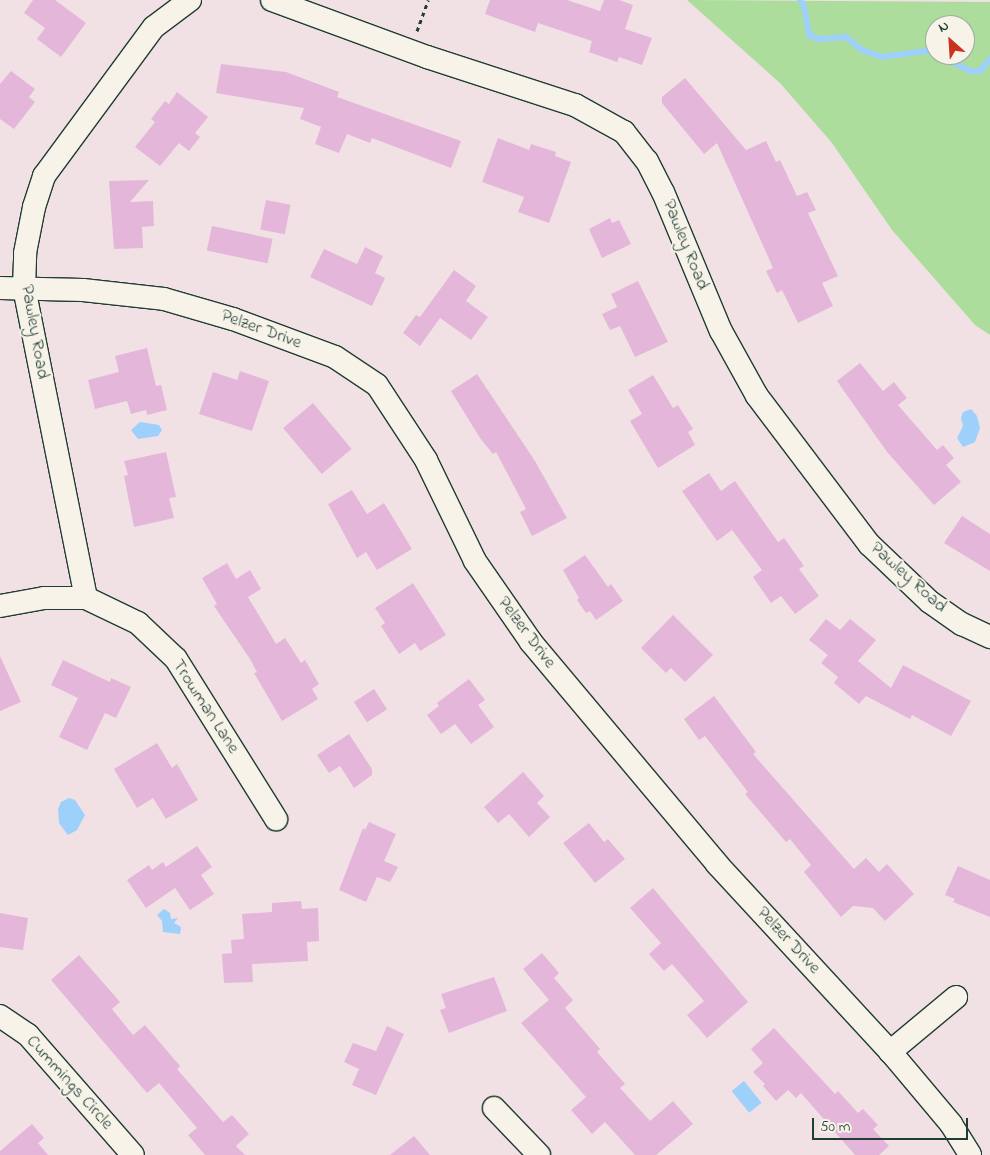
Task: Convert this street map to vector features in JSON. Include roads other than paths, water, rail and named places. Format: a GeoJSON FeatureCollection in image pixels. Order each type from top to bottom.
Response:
{"type":"FeatureCollection","features":[{"type":"Feature","properties":{"kind":"street","name":"Pawley Road"},"geometry":{"type":"LineString","coordinates":[[86,598],[24,288],[25,253],[34,207],[44,176],[154,27],[190,0]]}},
{"type":"Feature","properties":{"kind":"street","name":"Pawley Road"},"geometry":{"type":"LineString","coordinates":[[272,0],[410,50],[575,105],[624,132],[647,161],[663,192],[721,331],[757,396],[869,544],[930,602],[962,624],[990,637]]}},
{"type":"Feature","properties":{"kind":"street","name":"Pelzer Drive"},"geometry":{"type":"LineString","coordinates":[[0,288],[164,298],[234,319],[336,357],[377,385],[426,460],[475,561],[531,642],[717,864],[890,1052],[951,1124],[970,1155]]}},
{"type":"Feature","properties":{"kind":"street","name":"Trowman Lane"},"geometry":{"type":"LineString","coordinates":[[0,606],[44,598],[86,598],[138,623],[176,659],[276,819]]}},
{"type":"Feature","properties":{"kind":"street"},"geometry":{"type":"LineString","coordinates":[[890,1052],[956,997]]}},
{"type":"Feature","properties":{"kind":"street","name":"Cummings Circle"},"geometry":{"type":"LineString","coordinates":[[0,1016],[28,1035],[133,1155]]}},
{"type":"Feature","properties":{"kind":"street"},"geometry":{"type":"LineString","coordinates":[[494,1108],[539,1155]]}},
{"type":"Feature","properties":{"kind":"water"},"geometry":{"type":"Polygon","coordinates":[[[971,409],[977,416],[980,428],[975,442],[963,447],[957,438],[963,426],[961,418],[963,412],[971,409]]]}},
{"type":"Feature","properties":{"kind":"water"},"geometry":{"type":"Polygon","coordinates":[[[140,422],[159,425],[162,430],[158,436],[138,439],[131,430],[140,422]]]}},
{"type":"Feature","properties":{"kind":"water"},"geometry":{"type":"Polygon","coordinates":[[[69,798],[75,800],[85,815],[77,830],[68,835],[59,823],[58,809],[61,802],[69,798]]]}},
{"type":"Feature","properties":{"kind":"water"},"geometry":{"type":"Polygon","coordinates":[[[164,909],[170,913],[171,919],[178,918],[174,923],[181,927],[180,934],[163,932],[162,921],[157,915],[164,909]]]}},
{"type":"Feature","properties":{"kind":"water"},"geometry":{"type":"Polygon","coordinates":[[[744,1081],[762,1103],[749,1113],[732,1091],[744,1081]]]}},
{"type":"Feature","properties":{"kind":"waterway"},"geometry":{"type":"LineString","coordinates":[[800,0],[804,6],[809,35],[819,39],[846,37],[862,50],[882,57],[925,51]]}},
{"type":"Feature","properties":{"kind":"waterway"},"geometry":{"type":"LineString","coordinates":[[959,65],[971,71],[980,71],[990,59]]}}]}
